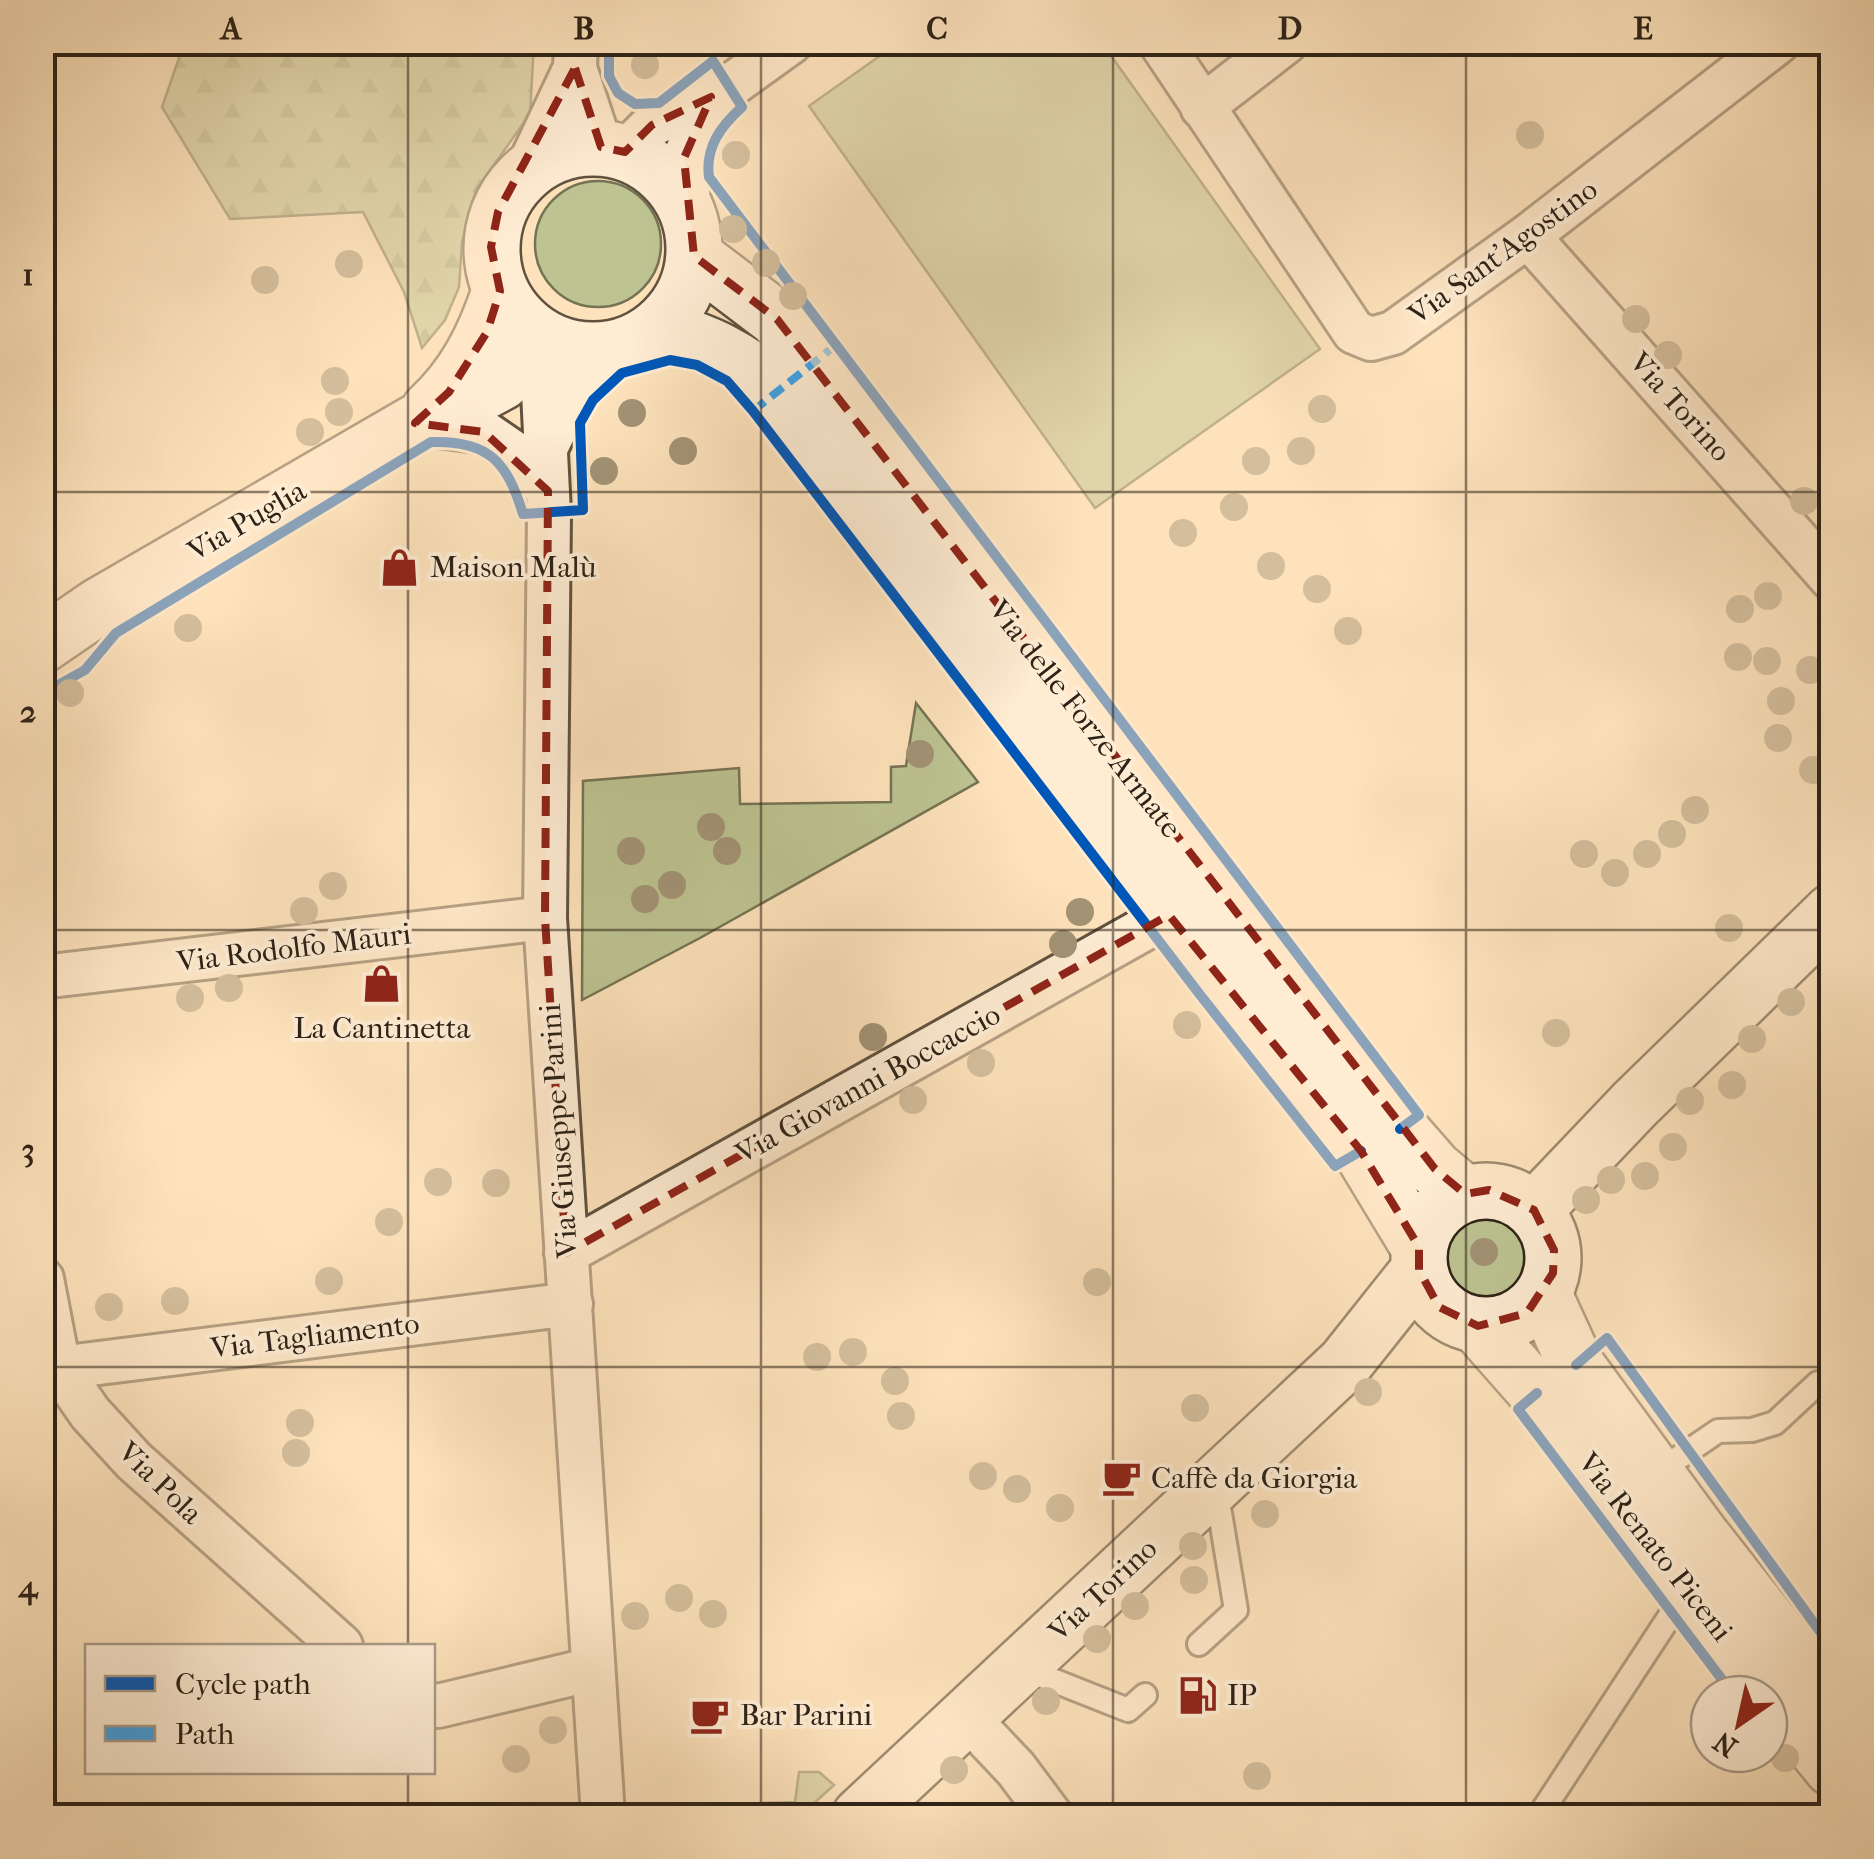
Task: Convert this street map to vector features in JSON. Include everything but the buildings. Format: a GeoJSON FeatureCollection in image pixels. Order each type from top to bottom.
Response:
{"type":"FeatureCollection","features":[{"type":"Feature","properties":{"kind":"street"},"geometry":{"type":"LineString","coordinates":[[711,97],[684,158],[694,267],[682,300],[659,328],[622,347],[566,348],[545,339],[518,318],[500,291],[491,247],[498,212],[509,190],[534,165],[566,150],[626,142],[711,97],[792,42]]}},
{"type":"Feature","properties":{"kind":"street","name":"Via Sant'Agostino"},"geometry":{"type":"LineString","coordinates":[[1160,42],[1354,332],[1371,338],[1393,333],[1528,236],[1778,42]]}},
{"type":"Feature","properties":{"kind":"street"},"geometry":{"type":"LineString","coordinates":[[1202,108],[1286,42]]}},
{"type":"Feature","properties":{"kind":"street"},"geometry":{"type":"LineString","coordinates":[[578,68],[626,142],[665,176],[692,237]]}},
{"type":"Feature","properties":{"kind":"street"},"geometry":{"type":"LineString","coordinates":[[534,165],[578,68]]}},
{"type":"Feature","properties":{"kind":"street","name":"Via Torino"},"geometry":{"type":"LineString","coordinates":[[1528,236],[1832,578]]}},
{"type":"Feature","properties":{"kind":"street","name":"Via delle Forze Armate"},"geometry":{"type":"LineString","coordinates":[[692,237],[777,319],[1400,1129],[1464,1194]]}},
{"type":"Feature","properties":{"kind":"street","name":"Via Puglia"},"geometry":{"type":"LineString","coordinates":[[416,422],[449,392],[467,365],[487,332],[500,291]]}},
{"type":"Feature","properties":{"kind":"street","name":"Via delle Forze Armate"},"geometry":{"type":"LineString","coordinates":[[659,328],[710,343],[778,390],[1168,915],[1361,1150],[1419,1259]]}},
{"type":"Feature","properties":{"kind":"street","name":"Via Puglia"},"geometry":{"type":"LineString","coordinates":[[54,632],[416,422],[502,382],[545,339]]}},
{"type":"Feature","properties":{"kind":"street","name":"Via Giuseppe Parini"},"geometry":{"type":"LineString","coordinates":[[545,339],[545,918],[603,1816]]}},
{"type":"Feature","properties":{"kind":"street","name":"Via Giuseppe Parini"},"geometry":{"type":"LineString","coordinates":[[548,444],[579,380],[608,350]]}},
{"type":"Feature","properties":{"kind":"street"},"geometry":{"type":"LineString","coordinates":[[416,422],[484,432],[516,454],[548,490]]}},
{"type":"Feature","properties":{"kind":"street"},"geometry":{"type":"LineString","coordinates":[[1534,1210],[1635,1104],[1832,912]]}},
{"type":"Feature","properties":{"kind":"street","name":"Via Giovanni Boccaccio"},"geometry":{"type":"LineString","coordinates":[[566,1253],[1168,915]]}},
{"type":"Feature","properties":{"kind":"street","name":"Via Rodolfo Mauri"},"geometry":{"type":"LineString","coordinates":[[42,977],[545,918]]}},
{"type":"Feature","properties":{"kind":"street"},"geometry":{"type":"LineString","coordinates":[[1489,1190],[1513,1196],[1534,1210],[1547,1228],[1554,1250],[1552,1273],[1544,1295],[1526,1313],[1504,1324],[1467,1322],[1439,1307],[1426,1290],[1419,1259],[1427,1225],[1443,1206],[1464,1194],[1489,1190]]}},
{"type":"Feature","properties":{"kind":"street","name":"Via Torino"},"geometry":{"type":"LineString","coordinates":[[860,1816],[1346,1364],[1419,1259]]}},
{"type":"Feature","properties":{"kind":"street","name":"Via Pola"},"geometry":{"type":"LineString","coordinates":[[42,1279],[58,1368],[90,1412],[134,1461],[339,1644]]}},
{"type":"Feature","properties":{"kind":"street","name":"Via Renato Piceni"},"geometry":{"type":"LineString","coordinates":[[1544,1295],[1576,1365],[1832,1702]]}},
{"type":"Feature","properties":{"kind":"street","name":"Via Tagliamento"},"geometry":{"type":"LineString","coordinates":[[58,1368],[570,1304]]}},
{"type":"Feature","properties":{"kind":"street","name":"Via Torino"},"geometry":{"type":"LineString","coordinates":[[1346,1364],[1373,1349],[1467,1322]]}},
{"type":"Feature","properties":{"kind":"street","name":"Via Renato Piceni"},"geometry":{"type":"LineString","coordinates":[[1467,1322],[1537,1393],[1686,1590],[1832,1768]]}},
{"type":"Feature","properties":{"kind":"street"},"geometry":{"type":"LineString","coordinates":[[435,1705],[593,1670]]}},
{"type":"Feature","properties":{"kind":"street"},"geometry":{"type":"LineString","coordinates":[[990,1695],[1016,1769],[1051,1816]]}},
{"type":"Feature","properties":{"kind":"lane"},"geometry":{"type":"LineString","coordinates":[[1656,1473],[1718,1431],[1752,1430],[1775,1423],[1818,1383]]}},
{"type":"Feature","properties":{"kind":"lane"},"geometry":{"type":"LineString","coordinates":[[1200,1644],[1236,1610],[1216,1485]]}},
{"type":"Feature","properties":{"kind":"lane"},"geometry":{"type":"LineString","coordinates":[[1539,1816],[1686,1590]]}},
{"type":"Feature","properties":{"kind":"lane"},"geometry":{"type":"LineString","coordinates":[[990,1695],[1128,1710],[1145,1695]]}},
{"type":"Feature","properties":{"kind":"highlighted area"},"geometry":{"type":"Polygon","coordinates":[[[575,68],[601,147],[625,152],[652,125],[711,97],[684,158],[694,256],[777,319],[1435,1169],[1465,1194],[1489,1190],[1534,1210],[1554,1250],[1553,1273],[1527,1313],[1478,1326],[1439,1307],[1419,1270],[1419,1247],[1361,1151],[1169,915],[566,1253],[545,918],[548,491],[484,432],[415,423],[449,392],[487,332],[500,291],[491,247],[498,212],[575,68]]]}},
{"type":"Feature","properties":{"kind":"green space"},"geometry":{"type":"Polygon","coordinates":[[[171,43],[534,43],[530,114],[476,190],[462,242],[459,287],[445,320],[422,348],[404,292],[363,212],[230,219],[162,107],[179,58],[171,43]]]}},
{"type":"Feature","properties":{"kind":"green space"},"geometry":{"type":"Polygon","coordinates":[[[898,43],[1102,43],[1320,349],[1095,508],[809,106],[898,43]]]}},
{"type":"Feature","properties":{"kind":"green space"},"geometry":{"type":"Polygon","coordinates":[[[598,181],[622,186],[643,199],[656,220],[661,244],[656,268],[643,289],[622,302],[598,307],[574,302],[553,289],[540,268],[535,244],[540,220],[553,199],[574,186],[598,181]]]}},
{"type":"Feature","properties":{"kind":"green space"},"geometry":{"type":"Polygon","coordinates":[[[916,703],[978,782],[582,1000],[583,781],[739,768],[740,804],[891,802],[891,767],[906,766],[916,703]]]}},
{"type":"Feature","properties":{"kind":"green space"},"geometry":{"type":"Polygon","coordinates":[[[1486,1217],[1502,1220],[1516,1229],[1525,1243],[1525,1275],[1516,1289],[1502,1298],[1486,1301],[1470,1298],[1456,1289],[1447,1275],[1444,1259],[1447,1243],[1456,1229],[1470,1220],[1486,1217]]]}},
{"type":"Feature","properties":{"kind":"green space"},"geometry":{"type":"Polygon","coordinates":[[[799,1772],[819,1772],[834,1785],[800,1816],[667,1816],[666,1806],[795,1802],[799,1772]]]}},
{"type":"Feature","properties":{"kind":"marked path"},"geometry":{"type":"LineString","coordinates":[[753,411],[836,345]]}},
{"type":"Feature","properties":{"kind":"cycle path"},"geometry":{"type":"LineString","coordinates":[[592,42],[609,45],[609,76],[618,93],[635,104],[659,103],[713,61],[742,107],[716,138],[709,177],[1419,1115],[1400,1129]]}},
{"type":"Feature","properties":{"kind":"cycle path"},"geometry":{"type":"LineString","coordinates":[[42,694],[85,670],[116,633],[431,442],[468,445],[493,458],[510,481],[523,514],[583,510],[580,423],[593,400],[622,373],[670,360],[697,365],[727,381],[753,411],[1335,1166],[1361,1151]]}},
{"type":"Feature","properties":{"kind":"cycle path"},"geometry":{"type":"LineString","coordinates":[[1576,1365],[1607,1338],[1832,1648]]}},
{"type":"Feature","properties":{"kind":"cycle path"},"geometry":{"type":"LineString","coordinates":[[1537,1393],[1518,1409],[1718,1674]]}},
{"type":"Feature","properties":{"kind":"place","name":"Maison Malù"},"geometry":{"type":"Point","coordinates":[400,567]}},
{"type":"Feature","properties":{"kind":"place","name":"La Cantinetta"},"geometry":{"type":"Point","coordinates":[382,984]}},
{"type":"Feature","properties":{"kind":"place","name":"Caffè da Giorgia"},"geometry":{"type":"Point","coordinates":[1121,1478]}},
{"type":"Feature","properties":{"kind":"place","name":"IP"},"geometry":{"type":"Point","coordinates":[1197,1695]}},
{"type":"Feature","properties":{"kind":"place","name":"Bar Parini"},"geometry":{"type":"Point","coordinates":[710,1715]}}]}
